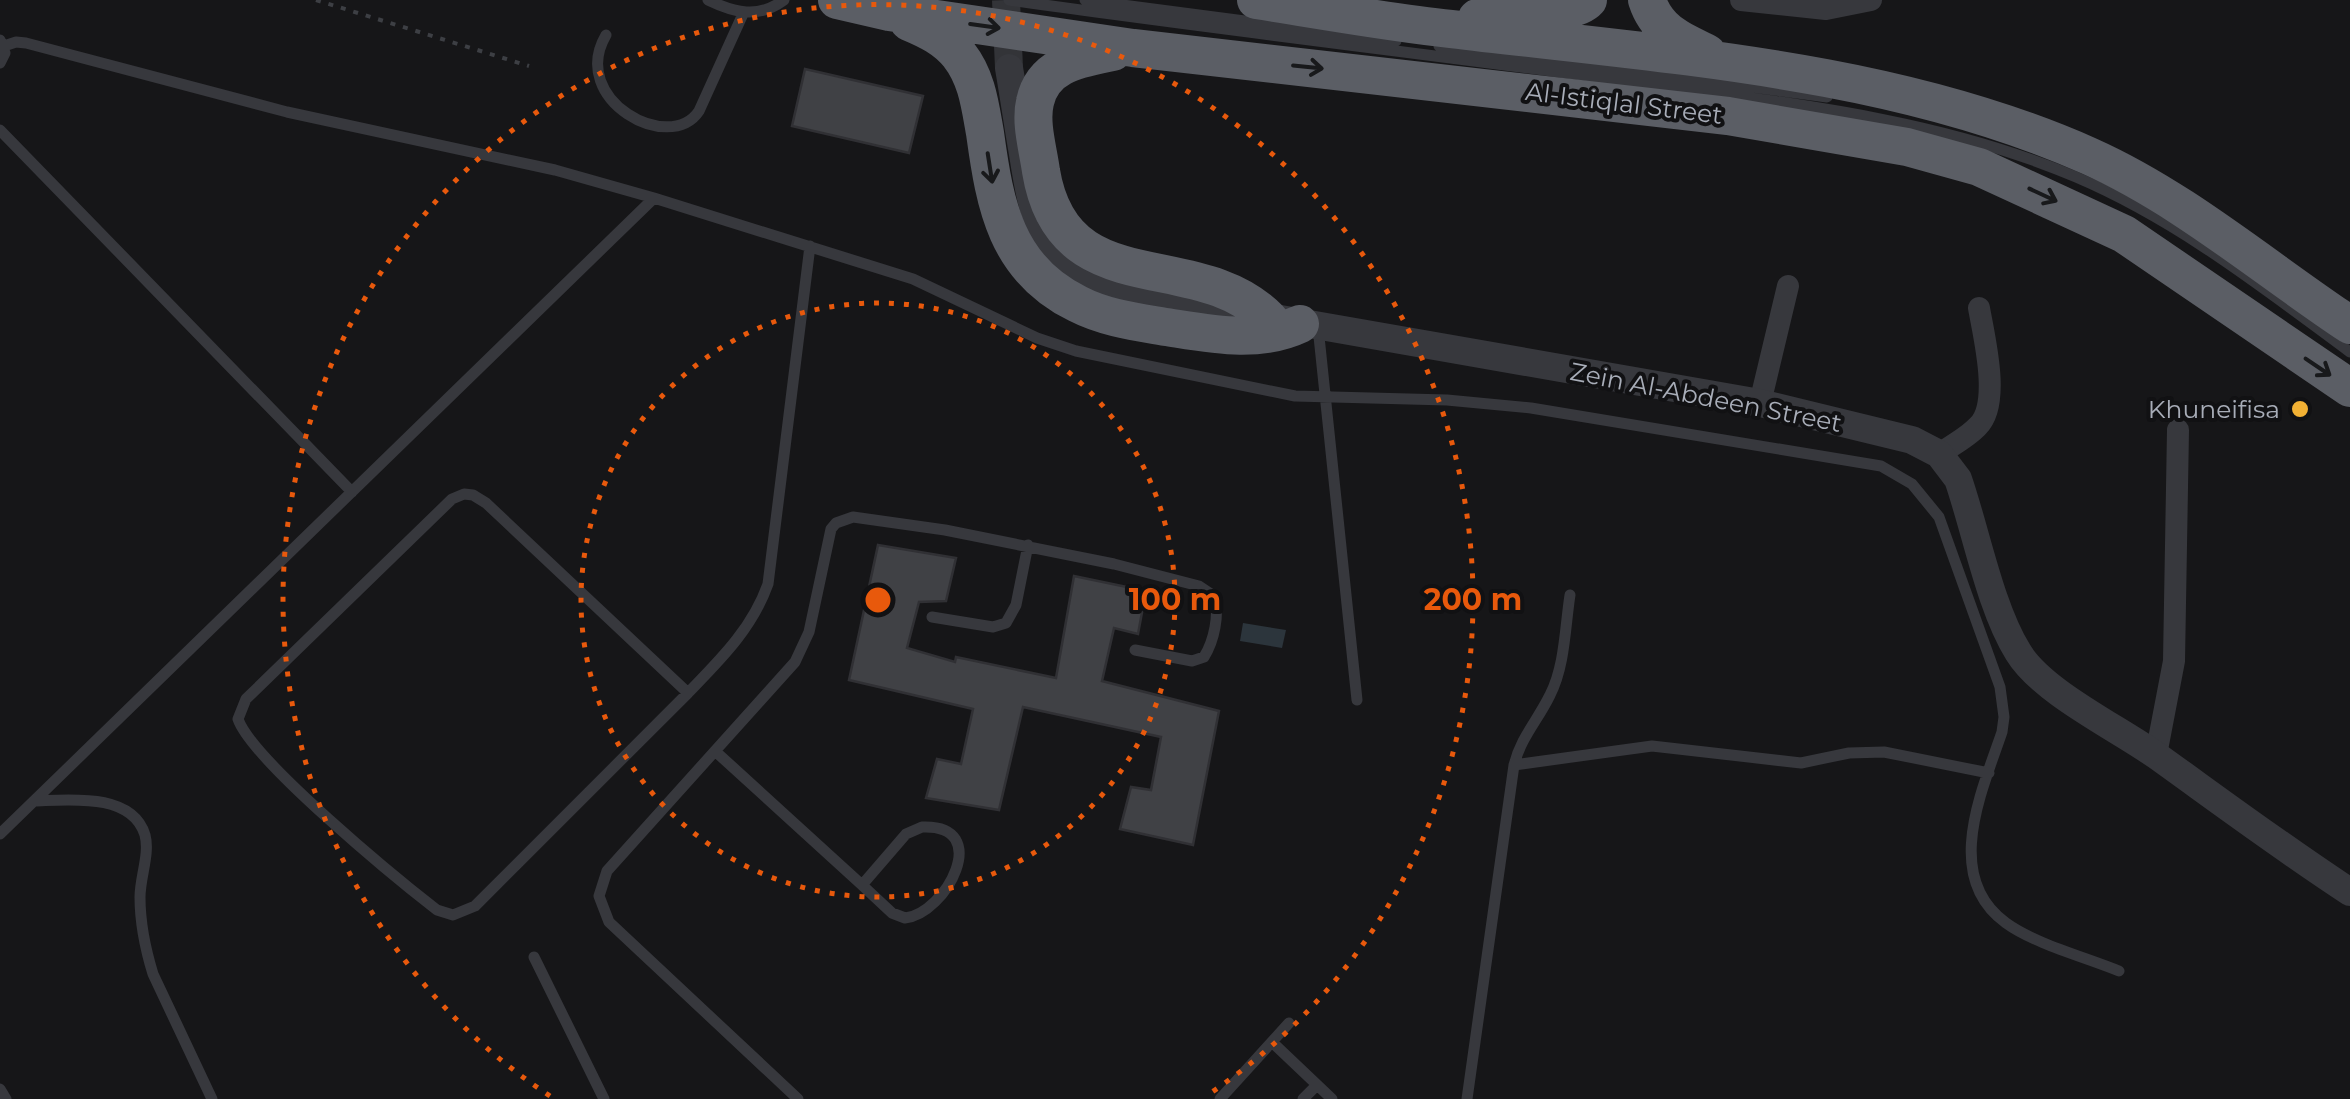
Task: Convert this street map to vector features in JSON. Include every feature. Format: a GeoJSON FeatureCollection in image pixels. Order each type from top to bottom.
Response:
{"type":"FeatureCollection","features":[{"type":"Feature","properties":{"kind":"highway","name":"Al-Istiqlal Street"},"geometry":{"type":"LineString","coordinates":[[837,0],[889,12],[1133,48],[1728,116],[1888,143],[1980,167],[2124,234],[2350,388]]}},
{"type":"Feature","properties":{"kind":"highway","name":"Al-Istiqlal Street"},"geometry":{"type":"LineString","coordinates":[[1256,0],[1898,91],[2035,133],[2144,184],[2350,325]]}},
{"type":"Feature","properties":{"kind":"highway"},"geometry":{"type":"LineString","coordinates":[[1446,29],[1498,13],[1573,11],[1588,0]]}},
{"type":"Feature","properties":{"kind":"highway"},"geometry":{"type":"LineString","coordinates":[[1659,7],[1675,37],[1732,65]]}},
{"type":"Feature","properties":{"kind":"highway"},"geometry":{"type":"LineString","coordinates":[[889,12],[936,34],[966,65],[978,91],[991,179],[1003,224],[1026,262],[1058,292],[1098,312],[1185,330],[1251,337],[1276,334],[1296,324]]}},
{"type":"Feature","properties":{"kind":"highway"},"geometry":{"type":"LineString","coordinates":[[1133,48],[1064,64],[1042,83],[1033,111],[1044,185],[1054,215],[1074,240],[1100,258],[1221,287],[1296,324]]}},
{"type":"Feature","properties":{"kind":"street"},"geometry":{"type":"LineString","coordinates":[[1741,0],[1826,9],[1871,0]]}},
{"type":"Feature","properties":{"kind":"street","name":"Zein Al-Abdeen Street"},"geometry":{"type":"LineString","coordinates":[[1009,68],[1034,216],[1042,235],[1068,268],[1104,288],[1760,403],[1912,440],[1939,454]]}},
{"type":"Feature","properties":{"kind":"street"},"geometry":{"type":"LineString","coordinates":[[1760,403],[1788,286]]}},
{"type":"Feature","properties":{"kind":"street"},"geometry":{"type":"LineString","coordinates":[[1979,308],[1988,366],[1988,408],[1979,426],[1939,454],[1958,479],[1996,600],[2019,655],[2063,694],[2156,754],[2350,892]]}},
{"type":"Feature","properties":{"kind":"street"},"geometry":{"type":"LineString","coordinates":[[2156,754],[2174,661],[2178,430]]}},
{"type":"Feature","properties":{"kind":"lane"},"geometry":{"type":"LineString","coordinates":[[708,0],[743,14],[766,10],[784,0]]}},
{"type":"Feature","properties":{"kind":"lane"},"geometry":{"type":"LineString","coordinates":[[1009,0],[1740,96],[1940,131],[2032,159],[2151,214],[2218,255],[2350,352]]}},
{"type":"Feature","properties":{"kind":"lane"},"geometry":{"type":"LineString","coordinates":[[1085,0],[1802,94],[1955,124],[2084,168],[2163,208],[2350,339]]}},
{"type":"Feature","properties":{"kind":"lane"},"geometry":{"type":"LineString","coordinates":[[606,35],[596,67],[608,98],[626,112],[658,126],[678,128],[699,111],[743,14]]}},
{"type":"Feature","properties":{"kind":"lane"},"geometry":{"type":"LineString","coordinates":[[0,63],[2,43],[26,43],[287,112],[555,170],[913,279],[1036,338],[1076,351],[1264,391],[1325,399],[1448,400],[1531,408],[1864,461],[1898,474],[1923,494],[1939,517],[2000,688],[2004,716],[1970,846],[1973,875],[1985,902],[2018,931],[2119,971]]}},
{"type":"Feature","properties":{"kind":"lane"},"geometry":{"type":"LineString","coordinates":[[0,130],[352,492]]}},
{"type":"Feature","properties":{"kind":"lane"},"geometry":{"type":"LineString","coordinates":[[0,834],[654,198]]}},
{"type":"Feature","properties":{"kind":"lane"},"geometry":{"type":"LineString","coordinates":[[688,693],[486,503],[464,494],[452,499],[246,699],[238,719],[244,732],[278,768],[350,837],[437,910],[452,914],[475,906],[688,693],[729,651],[750,623],[768,584],[810,246]]}},
{"type":"Feature","properties":{"kind":"lane"},"geometry":{"type":"LineString","coordinates":[[1296,324],[1325,399],[1356,700]]}},
{"type":"Feature","properties":{"kind":"lane"},"geometry":{"type":"LineString","coordinates":[[798,1099],[608,922],[600,906],[599,887],[607,871],[795,662],[808,632],[827,536],[836,523],[862,518],[1028,545],[1199,586],[1214,596],[1217,614],[1204,657],[1192,661],[1135,650]]}},
{"type":"Feature","properties":{"kind":"lane"},"geometry":{"type":"LineString","coordinates":[[932,616],[993,627],[1006,622],[1014,612],[1028,545]]}},
{"type":"Feature","properties":{"kind":"lane"},"geometry":{"type":"LineString","coordinates":[[1467,1099],[1514,765],[1519,745],[1556,681],[1570,594]]}},
{"type":"Feature","properties":{"kind":"lane"},"geometry":{"type":"LineString","coordinates":[[1514,765],[1652,746],[1801,763],[1848,752],[1884,752],[1989,773]]}},
{"type":"Feature","properties":{"kind":"lane"},"geometry":{"type":"LineString","coordinates":[[715,751],[862,886],[898,917],[918,916],[955,877],[961,861],[957,845],[938,828],[914,830],[900,840],[862,886]]}},
{"type":"Feature","properties":{"kind":"lane"},"geometry":{"type":"LineString","coordinates":[[34,801],[106,803],[123,808],[137,819],[145,835],[140,891],[146,952],[212,1099]]}},
{"type":"Feature","properties":{"kind":"lane"},"geometry":{"type":"LineString","coordinates":[[534,957],[604,1099]]}},
{"type":"Feature","properties":{"kind":"lane"},"geometry":{"type":"LineString","coordinates":[[1220,1099],[1289,1023]]}},
{"type":"Feature","properties":{"kind":"lane"},"geometry":{"type":"LineString","coordinates":[[1272,1042],[1332,1099]]}},
{"type":"Feature","properties":{"kind":"lane"},"geometry":{"type":"LineString","coordinates":[[1303,1099],[1316,1084]]}},
{"type":"Feature","properties":{"kind":"lane"},"geometry":{"type":"LineString","coordinates":[[0,1089],[6,1099]]}},
{"type":"Feature","properties":{"kind":"path"},"geometry":{"type":"LineString","coordinates":[[316,0],[529,66]]}},
{"type":"Feature","properties":{"kind":"shaded area"},"geometry":{"type":"Polygon","coordinates":[[[1243,623],[1286,630],[1282,648],[1240,641],[1243,623]]]}},
{"type":"Feature","properties":{"kind":"building"},"geometry":{"type":"Polygon","coordinates":[[[805,69],[923,96],[909,153],[792,126],[805,69]]]}},
{"type":"Feature","properties":{"kind":"building"},"geometry":{"type":"Polygon","coordinates":[[[878,545],[956,558],[946,601],[919,602],[907,648],[955,662],[956,657],[1056,678],[1074,576],[1146,591],[1138,634],[1114,628],[1102,681],[1219,711],[1193,845],[1120,829],[1131,787],[1151,790],[1161,737],[1023,707],[999,810],[926,798],[937,759],[961,764],[973,709],[849,680],[878,545]]]}},
{"type":"Feature","properties":{"kind":"tunnel"},"geometry":{"type":"LineString","coordinates":[[1006,0],[1009,68]]}},
{"type":"Feature","properties":{"kind":"place","name":"Khuneifisa"},"geometry":{"type":"Point","coordinates":[2300,409]}}]}
